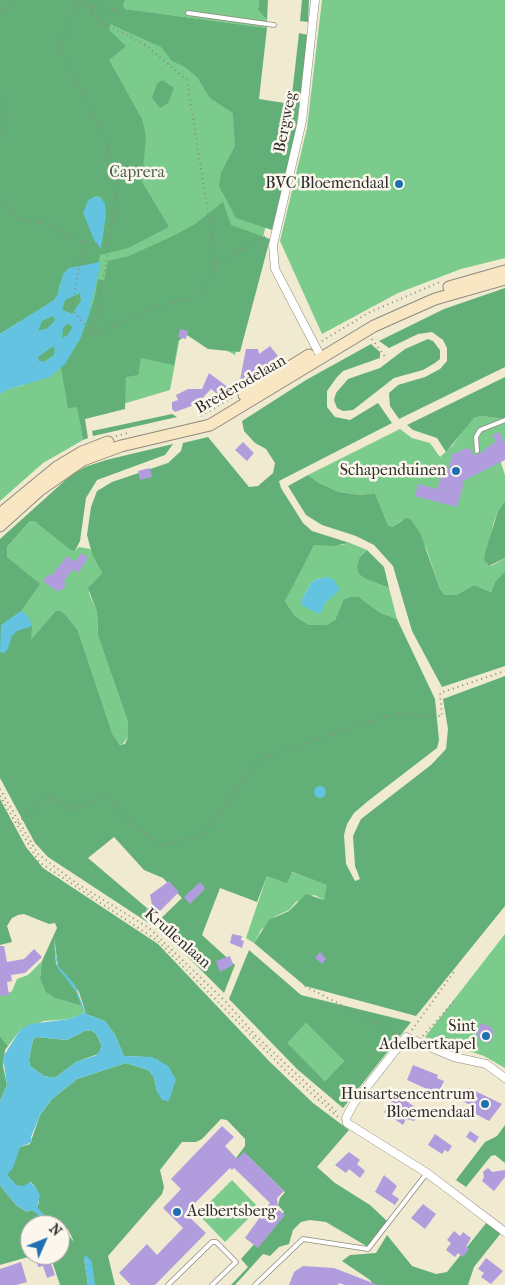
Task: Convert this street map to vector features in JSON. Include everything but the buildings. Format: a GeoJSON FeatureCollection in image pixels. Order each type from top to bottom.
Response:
{"type":"FeatureCollection","features":[{"type":"Feature","properties":{"kind":"street","name":"Bergweg"},"geometry":{"type":"LineString","coordinates":[[315,0],[302,121],[273,245],[275,269],[318,350]]}},
{"type":"Feature","properties":{"kind":"street","name":"Brederodelaan"},"geometry":{"type":"LineString","coordinates":[[368,327],[421,297],[466,281],[505,272]]}},
{"type":"Feature","properties":{"kind":"street","name":"Brederodelaan"},"geometry":{"type":"LineString","coordinates":[[0,514],[46,474],[92,452],[178,430],[210,425],[243,396],[318,350],[435,299],[505,279]]}},
{"type":"Feature","properties":{"kind":"street","name":"Brederodelaan"},"geometry":{"type":"LineString","coordinates":[[0,526],[63,472],[92,452]]}},
{"type":"Feature","properties":{"kind":"street"},"geometry":{"type":"LineString","coordinates":[[505,1078],[486,1064],[454,1057],[406,1037],[344,1118],[427,1173],[505,1232]]}},
{"type":"Feature","properties":{"kind":"lane"},"geometry":{"type":"LineString","coordinates":[[188,13],[274,24]]}},
{"type":"Feature","properties":{"kind":"lane"},"geometry":{"type":"LineString","coordinates":[[477,451],[476,437],[480,430],[505,420]]}},
{"type":"Feature","properties":{"kind":"lane"},"geometry":{"type":"LineString","coordinates":[[255,1285],[303,1239],[368,1250],[427,1173]]}},
{"type":"Feature","properties":{"kind":"lane"},"geometry":{"type":"LineString","coordinates":[[169,1285],[212,1242],[216,1242],[236,1262],[212,1285]]}},
{"type":"Feature","properties":{"kind":"path"},"geometry":{"type":"LineString","coordinates":[[0,12],[15,0]]}},
{"type":"Feature","properties":{"kind":"path"},"geometry":{"type":"LineString","coordinates":[[90,0],[93,15]]}},
{"type":"Feature","properties":{"kind":"path"},"geometry":{"type":"LineString","coordinates":[[93,335],[117,188],[106,141],[59,47],[78,1],[102,23],[144,44],[187,80],[216,264]]}},
{"type":"Feature","properties":{"kind":"path"},"geometry":{"type":"LineString","coordinates":[[92,7],[119,10]]}},
{"type":"Feature","properties":{"kind":"path"},"geometry":{"type":"LineString","coordinates":[[0,94],[6,111],[0,138]]}},
{"type":"Feature","properties":{"kind":"path"},"geometry":{"type":"LineString","coordinates":[[0,198],[16,218],[53,225],[70,238],[109,246]]}},
{"type":"Feature","properties":{"kind":"path"},"geometry":{"type":"LineString","coordinates":[[93,335],[145,311],[200,295],[216,264],[256,243],[266,234]]}},
{"type":"Feature","properties":{"kind":"path"},"geometry":{"type":"LineString","coordinates":[[83,242],[72,308],[93,335]]}},
{"type":"Feature","properties":{"kind":"path"},"geometry":{"type":"LineString","coordinates":[[318,350],[370,312],[442,282]]}},
{"type":"Feature","properties":{"kind":"path"},"geometry":{"type":"LineString","coordinates":[[368,327],[386,358]]}},
{"type":"Feature","properties":{"kind":"path","name":"Brederodelaan"},"geometry":{"type":"LineString","coordinates":[[194,418],[243,396]]}},
{"type":"Feature","properties":{"kind":"path"},"geometry":{"type":"LineString","coordinates":[[115,436],[132,432]]}},
{"type":"Feature","properties":{"kind":"path"},"geometry":{"type":"LineString","coordinates":[[18,823],[46,797],[74,810],[106,794],[117,811],[159,845],[199,837],[260,759],[392,714],[442,716],[440,693],[505,671]]}},
{"type":"Feature","properties":{"kind":"path","name":"Krullenlaan"},"geometry":{"type":"LineString","coordinates":[[0,789],[18,823],[38,854],[76,882],[149,928],[225,1001],[256,1036],[344,1118]]}},
{"type":"Feature","properties":{"kind":"path"},"geometry":{"type":"LineString","coordinates":[[0,796],[39,862],[158,941],[285,1070],[333,1115],[344,1118]]}},
{"type":"Feature","properties":{"kind":"path"},"geometry":{"type":"LineString","coordinates":[[305,986],[406,1037],[456,969]]}},
{"type":"Feature","properties":{"kind":"path"},"geometry":{"type":"LineString","coordinates":[[418,1042],[455,1000]]}},
{"type":"Feature","properties":{"kind":"green space","name":"Caprera"},"geometry":{"type":"Polygon","coordinates":[[[0,0],[118,10],[254,102],[294,107],[235,355],[182,326],[170,390],[79,417],[83,440],[43,463],[0,501],[0,394],[5,390],[24,385],[0,0]]]}},
{"type":"Feature","properties":{"kind":"green space"},"geometry":{"type":"Polygon","coordinates":[[[0,0],[125,0],[123,6],[125,9],[267,28],[259,99],[291,104],[299,33],[308,35],[296,131],[272,230],[236,218],[219,186],[221,173],[235,146],[233,113],[210,98],[197,77],[185,67],[172,61],[161,47],[110,24],[109,30],[126,46],[109,60],[142,119],[146,136],[142,182],[169,227],[128,248],[100,255],[99,262],[85,266],[59,284],[58,294],[54,300],[0,334],[0,0]],[[93,197],[91,232],[101,248],[106,214],[102,198],[93,197]]]}},
{"type":"Feature","properties":{"kind":"green space"},"geometry":{"type":"Polygon","coordinates":[[[125,0],[259,0],[258,10],[267,20],[267,28],[124,9],[125,0]]]}},
{"type":"Feature","properties":{"kind":"green space"},"geometry":{"type":"Polygon","coordinates":[[[259,0],[268,0],[267,20],[258,10],[259,0]]]}},
{"type":"Feature","properties":{"kind":"green space"},"geometry":{"type":"Polygon","coordinates":[[[302,0],[309,0],[308,22],[300,21],[302,0]]]}},
{"type":"Feature","properties":{"kind":"green space","name":"BVC Bloemendaal"},"geometry":{"type":"Polygon","coordinates":[[[322,0],[505,0],[505,258],[461,269],[398,293],[322,334],[280,241],[307,128],[322,0]]]}},
{"type":"Feature","properties":{"kind":"green space"},"geometry":{"type":"Polygon","coordinates":[[[162,80],[174,88],[168,103],[160,108],[152,98],[157,84],[162,80]]]}},
{"type":"Feature","properties":{"kind":"green space"},"geometry":{"type":"Polygon","coordinates":[[[223,202],[231,225],[270,239],[240,352],[208,349],[187,335],[178,341],[174,365],[141,358],[138,375],[126,377],[125,409],[85,419],[88,438],[83,440],[77,407],[68,408],[61,368],[80,339],[94,300],[98,279],[104,281],[108,261],[129,256],[173,236],[195,224],[223,202]]]}},
{"type":"Feature","properties":{"kind":"green space"},"geometry":{"type":"Polygon","coordinates":[[[505,288],[505,367],[399,419],[390,406],[389,393],[398,385],[425,377],[440,369],[447,361],[447,348],[443,340],[432,332],[418,334],[389,348],[379,341],[444,309],[505,288]]]}},
{"type":"Feature","properties":{"kind":"green space"},"geometry":{"type":"Polygon","coordinates":[[[80,293],[81,301],[72,314],[62,310],[65,300],[80,293]]]}},
{"type":"Feature","properties":{"kind":"green space"},"geometry":{"type":"Polygon","coordinates":[[[53,316],[55,320],[51,325],[46,329],[37,331],[42,321],[53,316]]]}},
{"type":"Feature","properties":{"kind":"green space"},"geometry":{"type":"Polygon","coordinates":[[[67,324],[73,326],[68,335],[62,338],[63,328],[67,324]]]}},
{"type":"Feature","properties":{"kind":"green space"},"geometry":{"type":"Polygon","coordinates":[[[428,339],[433,341],[440,350],[440,359],[435,363],[423,370],[394,378],[353,410],[343,411],[337,408],[334,400],[336,393],[348,379],[380,368],[405,349],[428,339]]]}},
{"type":"Feature","properties":{"kind":"green space"},"geometry":{"type":"Polygon","coordinates":[[[371,344],[380,352],[380,358],[343,371],[327,391],[327,407],[335,417],[350,420],[378,403],[392,423],[279,481],[281,488],[303,523],[312,531],[350,543],[333,546],[314,545],[285,601],[295,616],[309,625],[326,625],[335,620],[343,600],[359,597],[379,612],[397,619],[435,699],[439,740],[437,748],[368,801],[354,813],[347,824],[344,835],[346,864],[355,881],[360,879],[355,866],[353,836],[361,819],[431,765],[446,749],[448,729],[443,699],[505,676],[505,906],[416,1016],[305,986],[254,943],[269,920],[289,911],[306,894],[324,900],[327,885],[292,872],[287,883],[267,876],[257,902],[220,888],[202,935],[235,965],[224,993],[167,936],[153,926],[182,898],[163,878],[144,870],[114,837],[88,858],[154,914],[147,922],[48,857],[35,843],[0,778],[0,539],[70,476],[85,467],[173,444],[165,455],[97,480],[86,498],[80,541],[75,551],[71,550],[34,521],[30,521],[7,547],[7,557],[40,584],[21,611],[28,616],[32,626],[31,640],[56,611],[61,611],[67,617],[78,631],[113,735],[120,745],[125,744],[128,737],[128,722],[98,636],[97,612],[88,588],[102,573],[92,554],[87,535],[91,507],[97,491],[112,482],[168,463],[181,451],[183,443],[208,437],[249,487],[258,486],[273,473],[275,463],[266,449],[255,443],[244,431],[242,421],[306,380],[371,344]]]}},
{"type":"Feature","properties":{"kind":"green space"},"geometry":{"type":"Polygon","coordinates":[[[52,347],[55,348],[54,355],[43,362],[39,361],[38,357],[52,347]]]}},
{"type":"Feature","properties":{"kind":"green space"},"geometry":{"type":"Polygon","coordinates":[[[505,377],[505,419],[481,416],[474,418],[446,452],[437,438],[413,430],[407,425],[505,377]]]}},
{"type":"Feature","properties":{"kind":"green space"},"geometry":{"type":"Polygon","coordinates":[[[172,414],[177,417],[93,436],[92,431],[172,414]]]}},
{"type":"Feature","properties":{"kind":"green space"},"geometry":{"type":"Polygon","coordinates":[[[481,416],[505,419],[505,445],[501,463],[505,475],[505,501],[498,511],[493,525],[486,563],[490,566],[505,558],[505,571],[495,582],[491,592],[474,585],[456,595],[445,595],[440,589],[426,548],[402,520],[392,527],[388,525],[375,493],[360,495],[339,492],[319,483],[308,475],[400,429],[412,438],[430,443],[440,457],[452,446],[474,418],[481,416]]]}},
{"type":"Feature","properties":{"kind":"green space"},"geometry":{"type":"Polygon","coordinates":[[[308,475],[319,483],[339,492],[360,495],[375,493],[388,525],[392,527],[406,518],[411,520],[420,533],[440,589],[445,595],[456,595],[474,585],[491,592],[495,582],[505,571],[505,666],[442,687],[412,631],[393,566],[374,545],[356,536],[322,525],[306,515],[288,486],[308,475]]]}},
{"type":"Feature","properties":{"kind":"green space"},"geometry":{"type":"Polygon","coordinates":[[[505,501],[505,558],[489,566],[484,560],[485,553],[498,511],[505,501]]]}},
{"type":"Feature","properties":{"kind":"green space"},"geometry":{"type":"Polygon","coordinates":[[[30,521],[34,521],[75,551],[79,547],[90,549],[102,573],[90,586],[89,593],[97,612],[98,636],[128,722],[128,737],[122,745],[118,743],[113,735],[78,631],[35,637],[31,640],[21,611],[19,568],[7,557],[7,547],[30,521]]]}},
{"type":"Feature","properties":{"kind":"green space"},"geometry":{"type":"Polygon","coordinates":[[[350,543],[367,550],[360,557],[368,580],[389,588],[397,619],[379,612],[359,597],[343,600],[335,620],[326,625],[309,625],[295,616],[285,601],[307,555],[314,545],[342,545],[350,543]],[[327,577],[317,579],[311,583],[301,601],[322,607],[330,597],[327,577]]]}},
{"type":"Feature","properties":{"kind":"green space"},"geometry":{"type":"Polygon","coordinates":[[[367,550],[384,567],[389,588],[368,580],[359,574],[357,566],[360,557],[367,550]]]}},
{"type":"Feature","properties":{"kind":"green space"},"geometry":{"type":"Polygon","coordinates":[[[0,799],[26,847],[43,868],[158,944],[270,1062],[313,1103],[349,1130],[317,1167],[335,1183],[370,1205],[387,1221],[368,1247],[326,1222],[310,1220],[301,1222],[293,1230],[289,1244],[279,1247],[270,1256],[263,1254],[235,1285],[231,1285],[248,1267],[241,1259],[256,1242],[258,1244],[284,1212],[278,1205],[280,1198],[285,1192],[247,1155],[240,1162],[236,1158],[245,1146],[245,1139],[227,1120],[221,1119],[202,1139],[196,1142],[182,1142],[160,1170],[164,1187],[162,1194],[108,1256],[115,1285],[95,1285],[84,1258],[88,1285],[60,1285],[53,1265],[70,1265],[70,1237],[74,1242],[70,1233],[70,1215],[44,1215],[39,1213],[36,1188],[31,1182],[23,1187],[16,1185],[7,1175],[20,1147],[30,1144],[40,1115],[52,1099],[77,1079],[126,1063],[148,1070],[154,1077],[157,1092],[171,1089],[175,1083],[158,1060],[146,1057],[124,1056],[115,1035],[105,1021],[86,1014],[79,992],[58,966],[54,937],[56,964],[76,991],[82,1006],[55,998],[46,992],[40,978],[42,961],[57,928],[55,923],[49,924],[24,914],[18,915],[12,918],[7,926],[12,942],[0,945],[0,799]]]}},
{"type":"Feature","properties":{"kind":"green space"},"geometry":{"type":"Polygon","coordinates":[[[291,872],[328,885],[324,900],[314,895],[296,902],[289,910],[276,916],[261,930],[254,943],[246,938],[267,876],[291,872]]]}},
{"type":"Feature","properties":{"kind":"green space"},"geometry":{"type":"Polygon","coordinates":[[[505,934],[505,1068],[484,1056],[425,1037],[505,934]]]}},
{"type":"Feature","properties":{"kind":"green space"},"geometry":{"type":"Polygon","coordinates":[[[249,950],[301,995],[411,1022],[343,1108],[297,1069],[229,999],[249,950]],[[306,1023],[287,1043],[325,1081],[344,1061],[306,1023]]]}},
{"type":"Feature","properties":{"kind":"green space"},"geometry":{"type":"Polygon","coordinates":[[[42,961],[40,978],[56,998],[82,1006],[84,1013],[69,1019],[44,1021],[20,1030],[8,1046],[0,1036],[0,987],[8,993],[12,991],[17,979],[28,975],[42,961]]]}},
{"type":"Feature","properties":{"kind":"green space"},"geometry":{"type":"Polygon","coordinates":[[[306,1023],[344,1061],[325,1081],[286,1043],[306,1023]]]}},
{"type":"Feature","properties":{"kind":"green space"},"geometry":{"type":"Polygon","coordinates":[[[91,1030],[96,1034],[102,1046],[98,1054],[76,1062],[55,1078],[44,1076],[30,1066],[29,1060],[33,1040],[36,1037],[67,1040],[91,1030]]]}},
{"type":"Feature","properties":{"kind":"green space"},"geometry":{"type":"Polygon","coordinates":[[[0,1036],[8,1046],[5,1050],[3,1066],[7,1085],[0,1101],[0,1036]]]}},
{"type":"Feature","properties":{"kind":"green space"},"geometry":{"type":"Polygon","coordinates":[[[505,1125],[505,1163],[495,1155],[491,1156],[466,1187],[456,1180],[485,1142],[497,1136],[505,1125]]]}},
{"type":"Feature","properties":{"kind":"green space"},"geometry":{"type":"Polygon","coordinates":[[[232,1180],[259,1208],[225,1242],[198,1214],[232,1180]]]}},
{"type":"Feature","properties":{"kind":"green space"},"geometry":{"type":"Polygon","coordinates":[[[0,1185],[16,1205],[27,1212],[31,1210],[38,1215],[20,1215],[20,1259],[0,1265],[0,1185]]]}},
{"type":"Feature","properties":{"kind":"green space"},"geometry":{"type":"Polygon","coordinates":[[[487,1222],[501,1233],[474,1267],[468,1285],[374,1285],[370,1280],[342,1261],[350,1255],[376,1253],[387,1235],[412,1266],[436,1274],[447,1272],[487,1222]]]}},
{"type":"Feature","properties":{"kind":"water"},"geometry":{"type":"Polygon","coordinates":[[[97,196],[105,203],[106,214],[101,248],[95,242],[83,213],[88,200],[97,196]]]}},
{"type":"Feature","properties":{"kind":"water"},"geometry":{"type":"Polygon","coordinates":[[[101,262],[89,315],[80,339],[65,364],[50,377],[6,390],[0,394],[0,334],[54,300],[58,294],[63,274],[69,268],[101,262]],[[80,293],[65,300],[62,310],[72,314],[81,301],[80,293]],[[53,316],[42,321],[38,331],[46,329],[55,320],[53,316]],[[67,324],[63,328],[62,338],[68,335],[72,328],[71,324],[67,324]],[[52,347],[38,357],[39,361],[44,362],[54,355],[55,348],[52,347]]]}},
{"type":"Feature","properties":{"kind":"water"},"geometry":{"type":"Polygon","coordinates":[[[327,577],[334,580],[340,590],[325,603],[321,613],[317,613],[302,605],[301,601],[311,583],[317,579],[327,577]]]}},
{"type":"Feature","properties":{"kind":"water"},"geometry":{"type":"Polygon","coordinates":[[[21,611],[28,616],[32,626],[17,631],[12,636],[8,649],[4,653],[0,652],[1,625],[21,611]]]}},
{"type":"Feature","properties":{"kind":"water"},"geometry":{"type":"Polygon","coordinates":[[[320,786],[326,792],[320,798],[314,792],[320,786]]]}},
{"type":"Feature","properties":{"kind":"water"},"geometry":{"type":"Polygon","coordinates":[[[53,936],[58,966],[75,985],[86,1014],[105,1021],[115,1035],[124,1056],[152,1057],[168,1066],[176,1079],[168,1101],[162,1100],[157,1092],[154,1077],[148,1070],[126,1063],[77,1079],[52,1099],[40,1115],[31,1137],[32,1142],[20,1147],[13,1168],[7,1175],[16,1185],[23,1186],[30,1182],[36,1188],[40,1195],[37,1207],[44,1215],[38,1215],[31,1210],[27,1212],[16,1205],[0,1185],[0,1101],[7,1085],[3,1057],[20,1030],[31,1024],[69,1019],[84,1013],[76,991],[57,967],[53,936]],[[91,1030],[67,1040],[36,1037],[33,1040],[29,1060],[30,1066],[44,1076],[55,1078],[76,1062],[97,1055],[102,1046],[96,1034],[91,1030]]]}},
{"type":"Feature","properties":{"kind":"water"},"geometry":{"type":"Polygon","coordinates":[[[86,1255],[92,1262],[95,1285],[88,1285],[84,1258],[86,1255]]]}},
{"type":"Feature","properties":{"kind":"place","name":"BVC Bloemendaal"},"geometry":{"type":"Point","coordinates":[399,184]}},
{"type":"Feature","properties":{"kind":"place","name":"Schapenduinen"},"geometry":{"type":"Point","coordinates":[456,471]}},
{"type":"Feature","properties":{"kind":"place","name":"Sint Adelbertkapel"},"geometry":{"type":"Point","coordinates":[486,1036]}},
{"type":"Feature","properties":{"kind":"place","name":"Huisartsencentrum Bloemendaal"},"geometry":{"type":"Point","coordinates":[485,1104]}},
{"type":"Feature","properties":{"kind":"place","name":"Aelbertsberg"},"geometry":{"type":"Point","coordinates":[177,1212]}}]}
